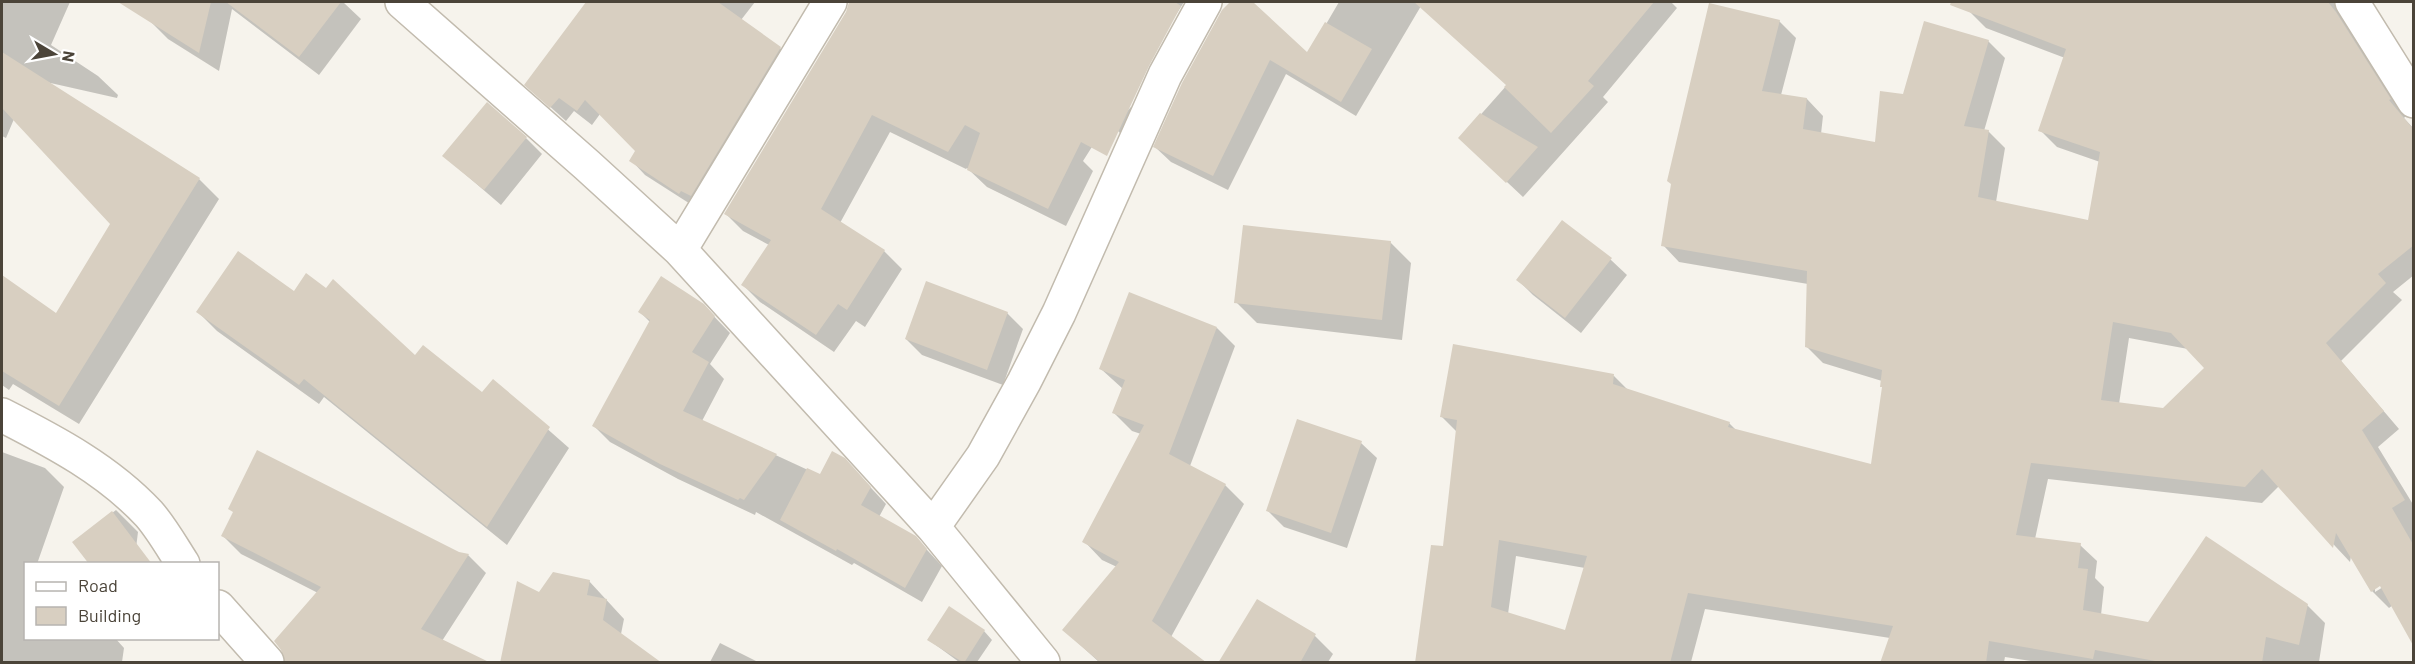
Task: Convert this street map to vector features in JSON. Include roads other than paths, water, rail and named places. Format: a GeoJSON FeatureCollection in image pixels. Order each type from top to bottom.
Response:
{"type":"FeatureCollection","features":[{"type":"Feature","properties":{"kind":"street"},"geometry":{"type":"LineString","coordinates":[[402,2],[680,250],[933,527],[1043,663]]}},
{"type":"Feature","properties":{"kind":"street"},"geometry":{"type":"LineString","coordinates":[[680,250],[830,2]]}},
{"type":"Feature","properties":{"kind":"street"},"geometry":{"type":"LineString","coordinates":[[933,527],[983,456],[1024,382],[1059,313],[1165,75],[1205,2]]}},
{"type":"Feature","properties":{"kind":"street"},"geometry":{"type":"LineString","coordinates":[[2352,2],[2414,101]]}},
{"type":"Feature","properties":{"kind":"street"},"geometry":{"type":"LineString","coordinates":[[2,415],[73,453],[116,482],[150,516],[182,562]]}},
{"type":"Feature","properties":{"kind":"street"},"geometry":{"type":"LineString","coordinates":[[219,608],[267,663]]}}]}
